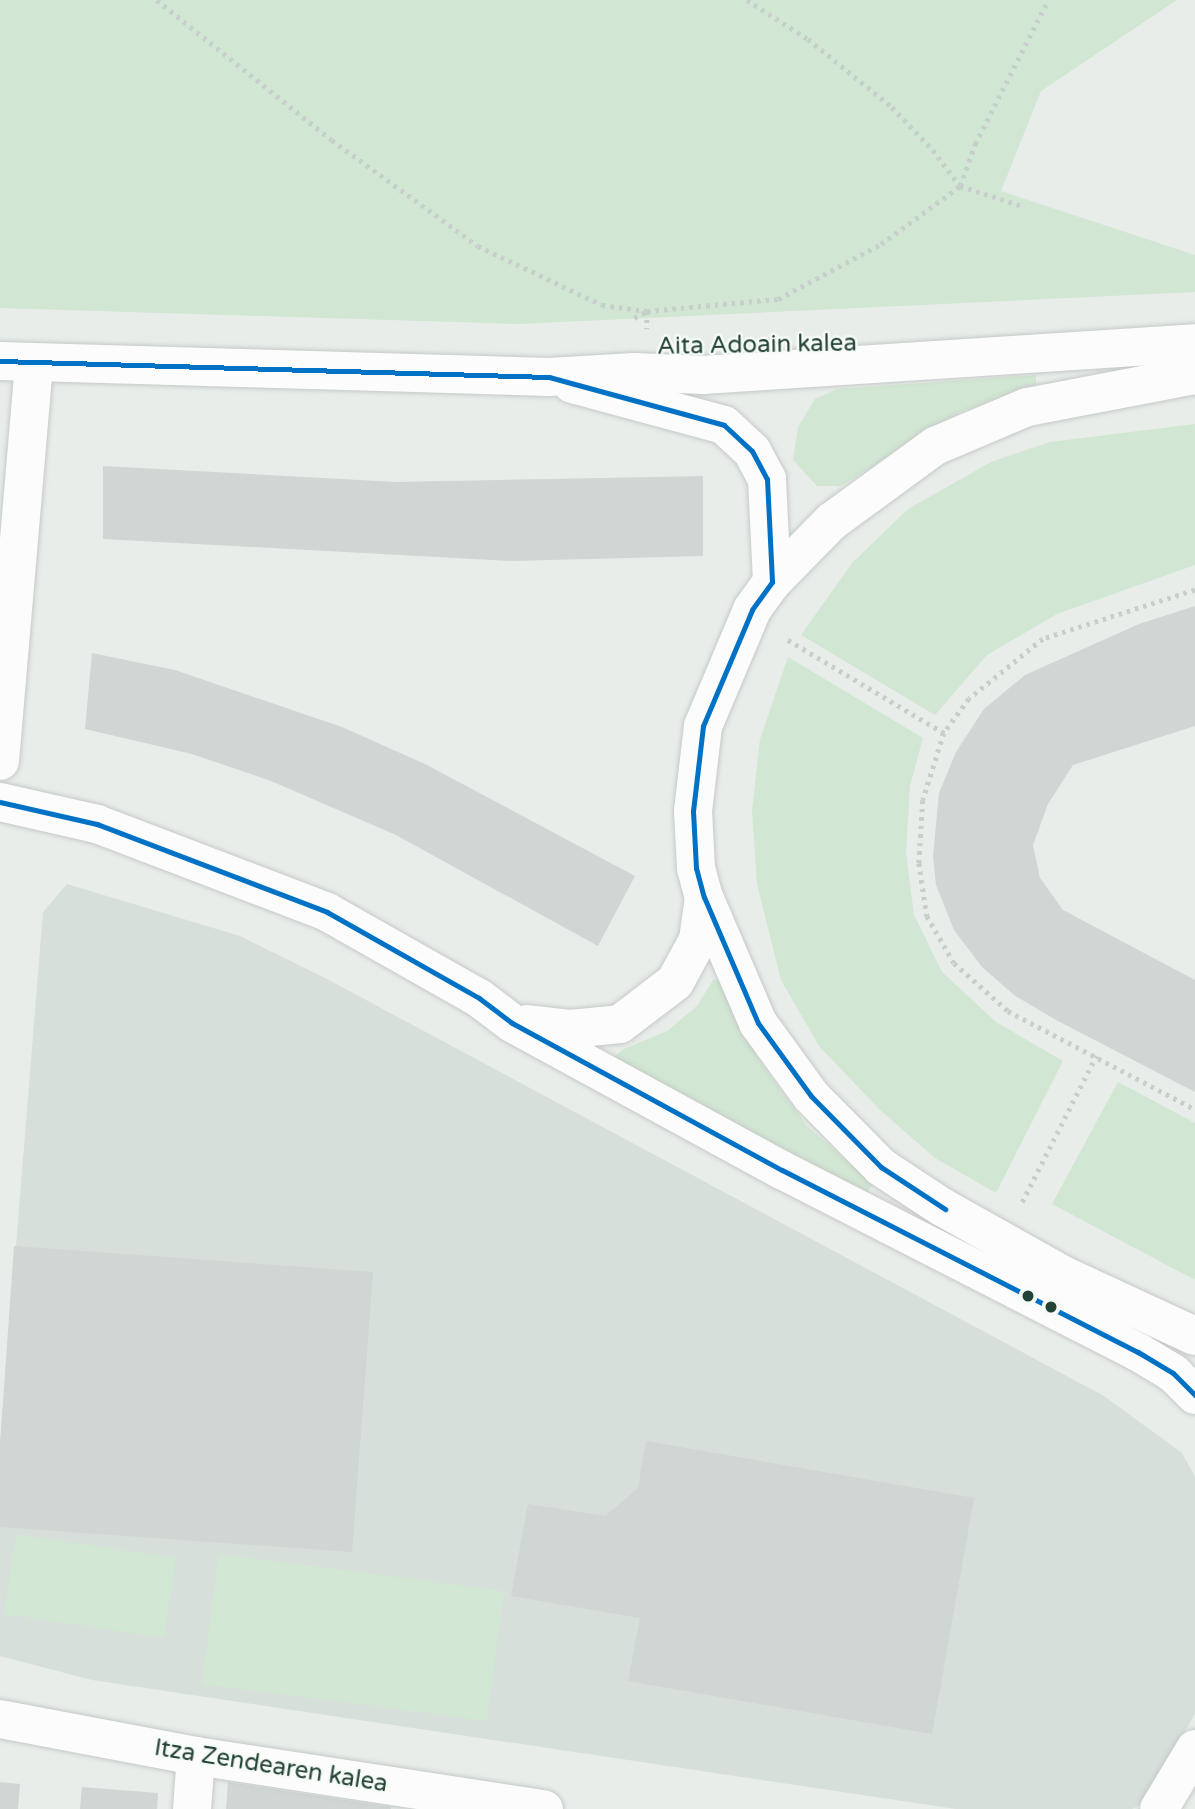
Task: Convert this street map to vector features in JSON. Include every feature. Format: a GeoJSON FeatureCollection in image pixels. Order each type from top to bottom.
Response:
{"type":"FeatureCollection","features":[{"type":"Feature","properties":{"kind":"street","name":"Aita Adoain kalea"},"geometry":{"type":"LineString","coordinates":[[17,361],[549,377],[634,372],[703,375],[1195,343]]}},
{"type":"Feature","properties":{"kind":"street"},"geometry":{"type":"LineString","coordinates":[[0,761],[17,361]]}},
{"type":"Feature","properties":{"kind":"street"},"geometry":{"type":"LineString","coordinates":[[1195,375],[1027,407],[935,446],[832,521],[772,582],[747,621],[702,726],[693,811],[696,867],[704,897],[758,1023],[811,1096],[881,1167],[942,1207],[1054,1270],[1195,1336]]}},
{"type":"Feature","properties":{"kind":"street","name":"Aita Adoain kalea"},"geometry":{"type":"LineString","coordinates":[[549,377],[724,425],[752,451],[767,479],[772,582]]}},
{"type":"Feature","properties":{"kind":"street"},"geometry":{"type":"LineString","coordinates":[[0,802],[97,824],[327,912],[479,998],[512,1023],[782,1170],[1138,1352],[1173,1373],[1195,1395]]}},
{"type":"Feature","properties":{"kind":"street"},"geometry":{"type":"LineString","coordinates":[[512,1023],[570,1029],[620,1024],[675,982],[698,940],[704,897]]}},
{"type":"Feature","properties":{"kind":"street","name":"Itza Zendearen kalea"},"geometry":{"type":"LineString","coordinates":[[0,1719],[196,1756],[544,1809]]}},
{"type":"Feature","properties":{"kind":"street"},"geometry":{"type":"LineString","coordinates":[[1159,1809],[1195,1749]]}},
{"type":"Feature","properties":{"kind":"street"},"geometry":{"type":"LineString","coordinates":[[192,1809],[196,1756]]}},
{"type":"Feature","properties":{"kind":"path","name":"Aita Adoain kalea"},"geometry":{"type":"LineString","coordinates":[[157,0],[332,140],[478,246],[602,305],[647,311],[648,338]]}},
{"type":"Feature","properties":{"kind":"path"},"geometry":{"type":"LineString","coordinates":[[747,0],[808,39],[892,107],[933,150],[960,186],[1025,207]]}},
{"type":"Feature","properties":{"kind":"path"},"geometry":{"type":"LineString","coordinates":[[634,317],[647,311],[778,299],[881,244],[960,186],[975,144],[1048,0]]}},
{"type":"Feature","properties":{"kind":"path"},"geometry":{"type":"LineString","coordinates":[[1195,590],[1043,639],[969,699],[944,733],[923,800],[919,863],[927,916],[954,963],[1008,1011],[1195,1109]]}},
{"type":"Feature","properties":{"kind":"path"},"geometry":{"type":"LineString","coordinates":[[783,637],[944,733]]}},
{"type":"Feature","properties":{"kind":"path"},"geometry":{"type":"LineString","coordinates":[[1031,1213],[1020,1207],[1096,1056]]}},
{"type":"Feature","properties":{"kind":"shaded area"},"geometry":{"type":"Polygon","coordinates":[[[67,884],[240,936],[327,979],[1104,1396],[1182,1453],[1195,1477],[1195,1714],[1141,1804],[1132,1809],[956,1809],[92,1680],[0,1656],[0,1444],[43,912],[67,884]]]}},
{"type":"Feature","properties":{"kind":"green space"},"geometry":{"type":"Polygon","coordinates":[[[0,0],[1177,0],[1041,91],[1001,191],[1195,255],[1195,292],[519,324],[0,308],[0,0]]]}},
{"type":"Feature","properties":{"kind":"green space"},"geometry":{"type":"Polygon","coordinates":[[[1036,375],[1036,384],[958,413],[841,486],[817,486],[793,460],[798,427],[815,399],[837,389],[1036,375]]]}},
{"type":"Feature","properties":{"kind":"green space"},"geometry":{"type":"Polygon","coordinates":[[[1195,424],[1195,565],[1057,614],[987,655],[935,715],[801,635],[852,563],[908,509],[991,462],[1050,442],[1195,424]]]}},
{"type":"Feature","properties":{"kind":"green space"},"geometry":{"type":"Polygon","coordinates":[[[788,657],[923,738],[910,786],[906,853],[914,915],[942,972],[996,1022],[1063,1061],[996,1193],[935,1158],[879,1109],[819,1046],[781,980],[757,884],[752,811],[760,739],[788,657]]]}},
{"type":"Feature","properties":{"kind":"green space"},"geometry":{"type":"Polygon","coordinates":[[[713,980],[721,980],[760,1062],[807,1126],[873,1184],[866,1194],[613,1058],[624,1049],[667,1031],[697,1006],[713,980]]]}},
{"type":"Feature","properties":{"kind":"green space"},"geometry":{"type":"Polygon","coordinates":[[[1118,1082],[1195,1123],[1195,1280],[1052,1204],[1118,1082]]]}},
{"type":"Feature","properties":{"kind":"green space"},"geometry":{"type":"Polygon","coordinates":[[[16,1534],[176,1558],[164,1638],[4,1614],[16,1534]]]}},
{"type":"Feature","properties":{"kind":"green space"},"geometry":{"type":"Polygon","coordinates":[[[219,1554],[504,1591],[487,1721],[202,1684],[219,1554]]]}},
{"type":"Feature","properties":{"kind":"building"},"geometry":{"type":"Polygon","coordinates":[[[103,466],[396,482],[703,476],[703,556],[512,561],[103,539],[103,466]]]}},
{"type":"Feature","properties":{"kind":"building"},"geometry":{"type":"Polygon","coordinates":[[[1195,606],[1195,726],[1073,765],[1048,804],[1033,845],[1040,878],[1063,910],[1195,980],[1195,1092],[1056,1020],[1014,995],[982,967],[954,930],[936,885],[933,856],[939,793],[956,752],[984,709],[1025,675],[1139,624],[1195,606]]]}},
{"type":"Feature","properties":{"kind":"building"},"geometry":{"type":"Polygon","coordinates":[[[92,653],[175,670],[342,727],[425,764],[635,876],[598,946],[396,835],[271,781],[192,754],[85,729],[92,653]]]}},
{"type":"Feature","properties":{"kind":"building"},"geometry":{"type":"Polygon","coordinates":[[[14,1246],[373,1272],[352,1552],[0,1527],[0,1444],[14,1246]]]}},
{"type":"Feature","properties":{"kind":"building"},"geometry":{"type":"Polygon","coordinates":[[[646,1441],[974,1498],[932,1734],[628,1681],[640,1618],[511,1596],[528,1504],[605,1516],[638,1488],[646,1441]]]}},
{"type":"Feature","properties":{"kind":"building"},"geometry":{"type":"Polygon","coordinates":[[[0,1782],[20,1784],[18,1809],[0,1809],[0,1782]]]}},
{"type":"Feature","properties":{"kind":"building"},"geometry":{"type":"Polygon","coordinates":[[[228,1782],[391,1807],[391,1809],[226,1809],[228,1782]]]}},
{"type":"Feature","properties":{"kind":"building"},"geometry":{"type":"Polygon","coordinates":[[[82,1787],[158,1793],[157,1809],[80,1809],[82,1787]]]}},
{"type":"Feature","properties":{"kind":"transit line"},"geometry":{"type":"LineString","coordinates":[[0,361],[549,377],[724,425],[752,451],[767,479],[772,582]]}},
{"type":"Feature","properties":{"kind":"transit line"},"geometry":{"type":"LineString","coordinates":[[772,582],[752,610],[703,726],[693,811],[696,868],[704,897],[758,1023],[811,1096],[881,1167],[945,1209]]}},
{"type":"Feature","properties":{"kind":"transit line"},"geometry":{"type":"LineString","coordinates":[[0,802],[97,824],[327,912],[479,998],[512,1023],[782,1170],[1138,1352],[1173,1373],[1195,1395]]}}]}
